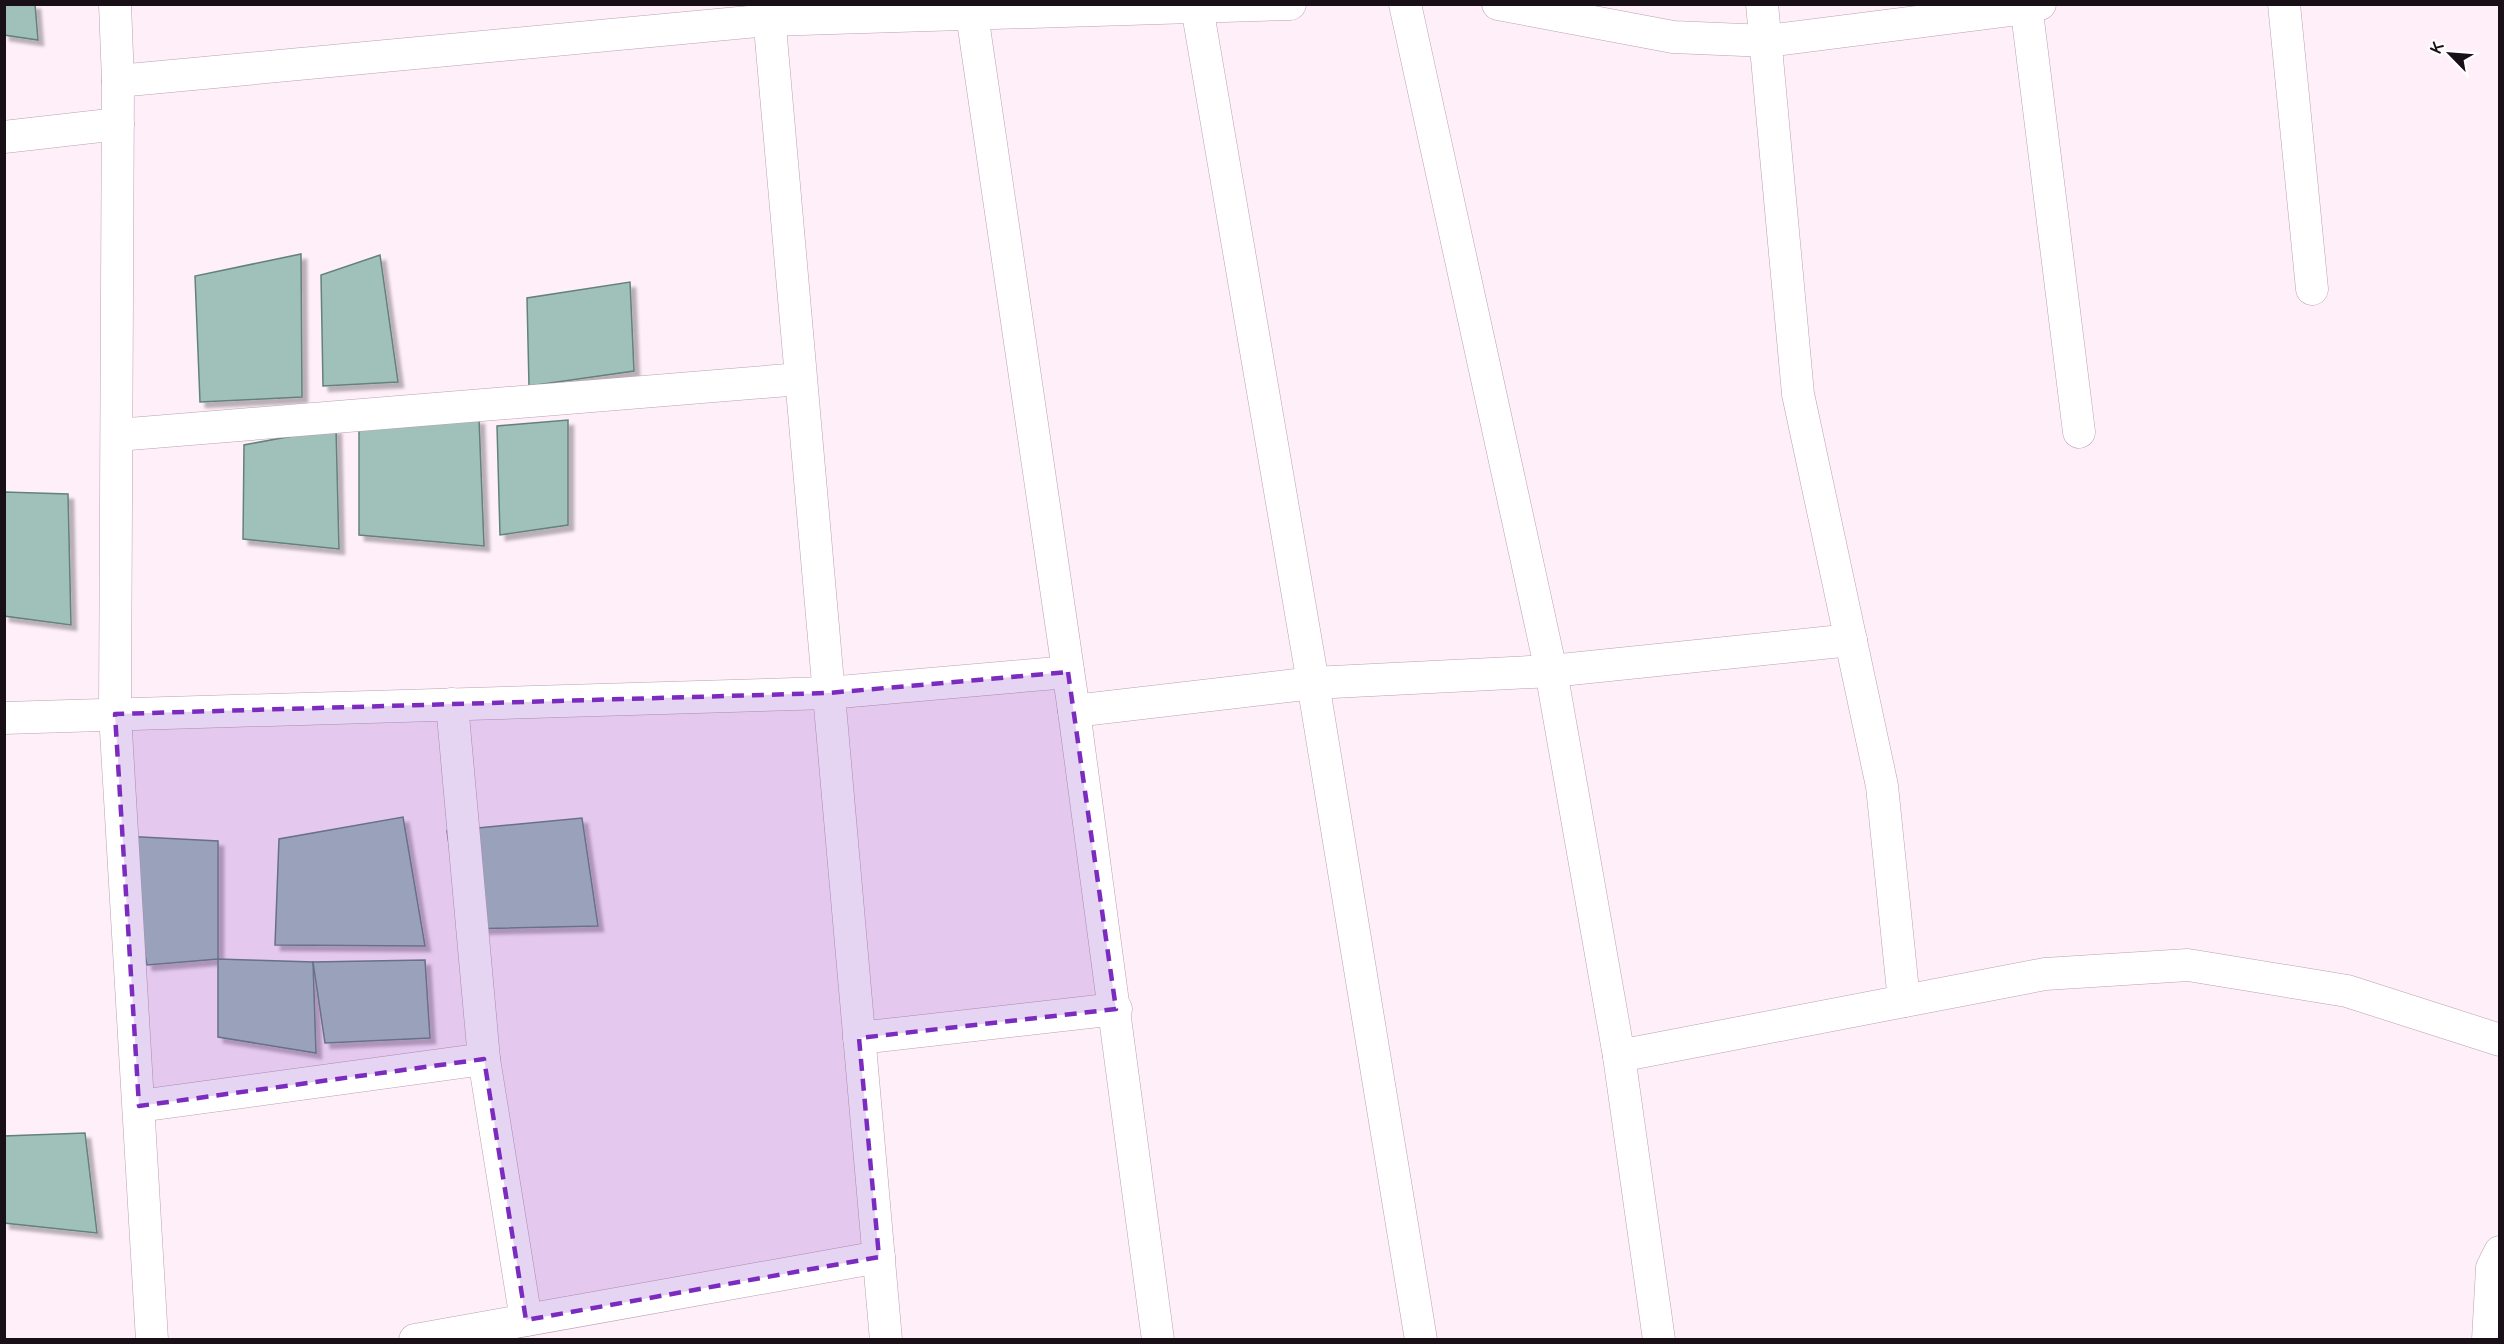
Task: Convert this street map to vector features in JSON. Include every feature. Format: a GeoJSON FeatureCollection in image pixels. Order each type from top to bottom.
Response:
{"type":"FeatureCollection","features":[{"type":"Feature","properties":{"kind":"street"},"geometry":{"type":"LineString","coordinates":[[115,4],[118,81],[115,714],[152,1340]]}},
{"type":"Feature","properties":{"kind":"street"},"geometry":{"type":"LineString","coordinates":[[118,81],[769,12],[972,14],[1290,4]]}},
{"type":"Feature","properties":{"kind":"street"},"geometry":{"type":"LineString","coordinates":[[1405,4],[1551,671],[1619,1056],[1659,1340]]}},
{"type":"Feature","properties":{"kind":"street"},"geometry":{"type":"LineString","coordinates":[[1498,4],[1673,37],[1767,41],[2031,6],[2079,432]]}},
{"type":"Feature","properties":{"kind":"street"},"geometry":{"type":"LineString","coordinates":[[1762,4],[1798,394],[1882,786],[1904,1001]]}},
{"type":"Feature","properties":{"kind":"street"},"geometry":{"type":"LineString","coordinates":[[2284,4],[2312,289]]}},
{"type":"Feature","properties":{"kind":"street"},"geometry":{"type":"LineString","coordinates":[[1197,7],[1313,683],[1421,1340]]}},
{"type":"Feature","properties":{"kind":"street"},"geometry":{"type":"LineString","coordinates":[[769,12],[886,1340]]}},
{"type":"Feature","properties":{"kind":"street"},"geometry":{"type":"LineString","coordinates":[[972,14],[1116,1009],[1158,1340]]}},
{"type":"Feature","properties":{"kind":"street"},"geometry":{"type":"LineString","coordinates":[[4,137],[118,124]]}},
{"type":"Feature","properties":{"kind":"street"},"geometry":{"type":"LineString","coordinates":[[117,435],[800,379]]}},
{"type":"Feature","properties":{"kind":"street"},"geometry":{"type":"LineString","coordinates":[[1074,711],[1313,683],[1551,671],[1851,640]]}},
{"type":"Feature","properties":{"kind":"street"},"geometry":{"type":"LineString","coordinates":[[4,718],[828,693],[1068,672]]}},
{"type":"Feature","properties":{"kind":"street"},"geometry":{"type":"LineString","coordinates":[[452,704],[484,1059],[526,1320]]}},
{"type":"Feature","properties":{"kind":"street"},"geometry":{"type":"LineString","coordinates":[[1619,1056],[2045,974],[2188,965],[2347,991],[2499,1040]]}},
{"type":"Feature","properties":{"kind":"street"},"geometry":{"type":"LineString","coordinates":[[859,1038],[1116,1009]]}},
{"type":"Feature","properties":{"kind":"street"},"geometry":{"type":"LineString","coordinates":[[139,1106],[484,1059]]}},
{"type":"Feature","properties":{"kind":"street"},"geometry":{"type":"LineString","coordinates":[[2488,1340],[2492,1268],[2499,1252]]}},
{"type":"Feature","properties":{"kind":"street"},"geometry":{"type":"LineString","coordinates":[[415,1340],[879,1257]]}},
{"type":"Feature","properties":{"kind":"highlighted area"},"geometry":{"type":"Polygon","coordinates":[[[1068,672],[1116,1009],[859,1038],[879,1257],[526,1320],[484,1059],[139,1106],[115,714],[828,693],[1068,672]]]}},
{"type":"Feature","properties":{"kind":"building"},"geometry":{"type":"Polygon","coordinates":[[[4,4],[35,4],[38,40],[4,35],[4,4]]]}},
{"type":"Feature","properties":{"kind":"building"},"geometry":{"type":"Polygon","coordinates":[[[301,254],[302,397],[200,402],[195,276],[301,254]]]}},
{"type":"Feature","properties":{"kind":"building"},"geometry":{"type":"Polygon","coordinates":[[[380,255],[398,382],[323,386],[321,275],[380,255]]]}},
{"type":"Feature","properties":{"kind":"building"},"geometry":{"type":"Polygon","coordinates":[[[630,282],[634,371],[529,386],[527,298],[630,282]]]}},
{"type":"Feature","properties":{"kind":"building"},"geometry":{"type":"Polygon","coordinates":[[[359,417],[479,419],[484,546],[359,535],[359,417]]]}},
{"type":"Feature","properties":{"kind":"building"},"geometry":{"type":"Polygon","coordinates":[[[568,420],[568,525],[500,535],[497,426],[568,420]]]}},
{"type":"Feature","properties":{"kind":"building"},"geometry":{"type":"Polygon","coordinates":[[[336,428],[339,549],[243,539],[244,445],[336,428]]]}},
{"type":"Feature","properties":{"kind":"building"},"geometry":{"type":"Polygon","coordinates":[[[4,492],[68,494],[71,625],[4,616],[4,492]]]}},
{"type":"Feature","properties":{"kind":"building"},"geometry":{"type":"Polygon","coordinates":[[[403,817],[425,946],[275,945],[279,839],[403,817]]]}},
{"type":"Feature","properties":{"kind":"building"},"geometry":{"type":"Polygon","coordinates":[[[582,818],[598,926],[462,929],[447,831],[582,818]]]}},
{"type":"Feature","properties":{"kind":"building"},"geometry":{"type":"Polygon","coordinates":[[[122,836],[218,841],[218,959],[147,965],[122,836]]]}},
{"type":"Feature","properties":{"kind":"building"},"geometry":{"type":"Polygon","coordinates":[[[218,959],[313,962],[316,1053],[218,1037],[218,959]]]}},
{"type":"Feature","properties":{"kind":"building"},"geometry":{"type":"Polygon","coordinates":[[[425,960],[430,1038],[325,1043],[313,962],[425,960]]]}},
{"type":"Feature","properties":{"kind":"building"},"geometry":{"type":"Polygon","coordinates":[[[85,1133],[97,1233],[4,1223],[4,1136],[85,1133]]]}}]}
